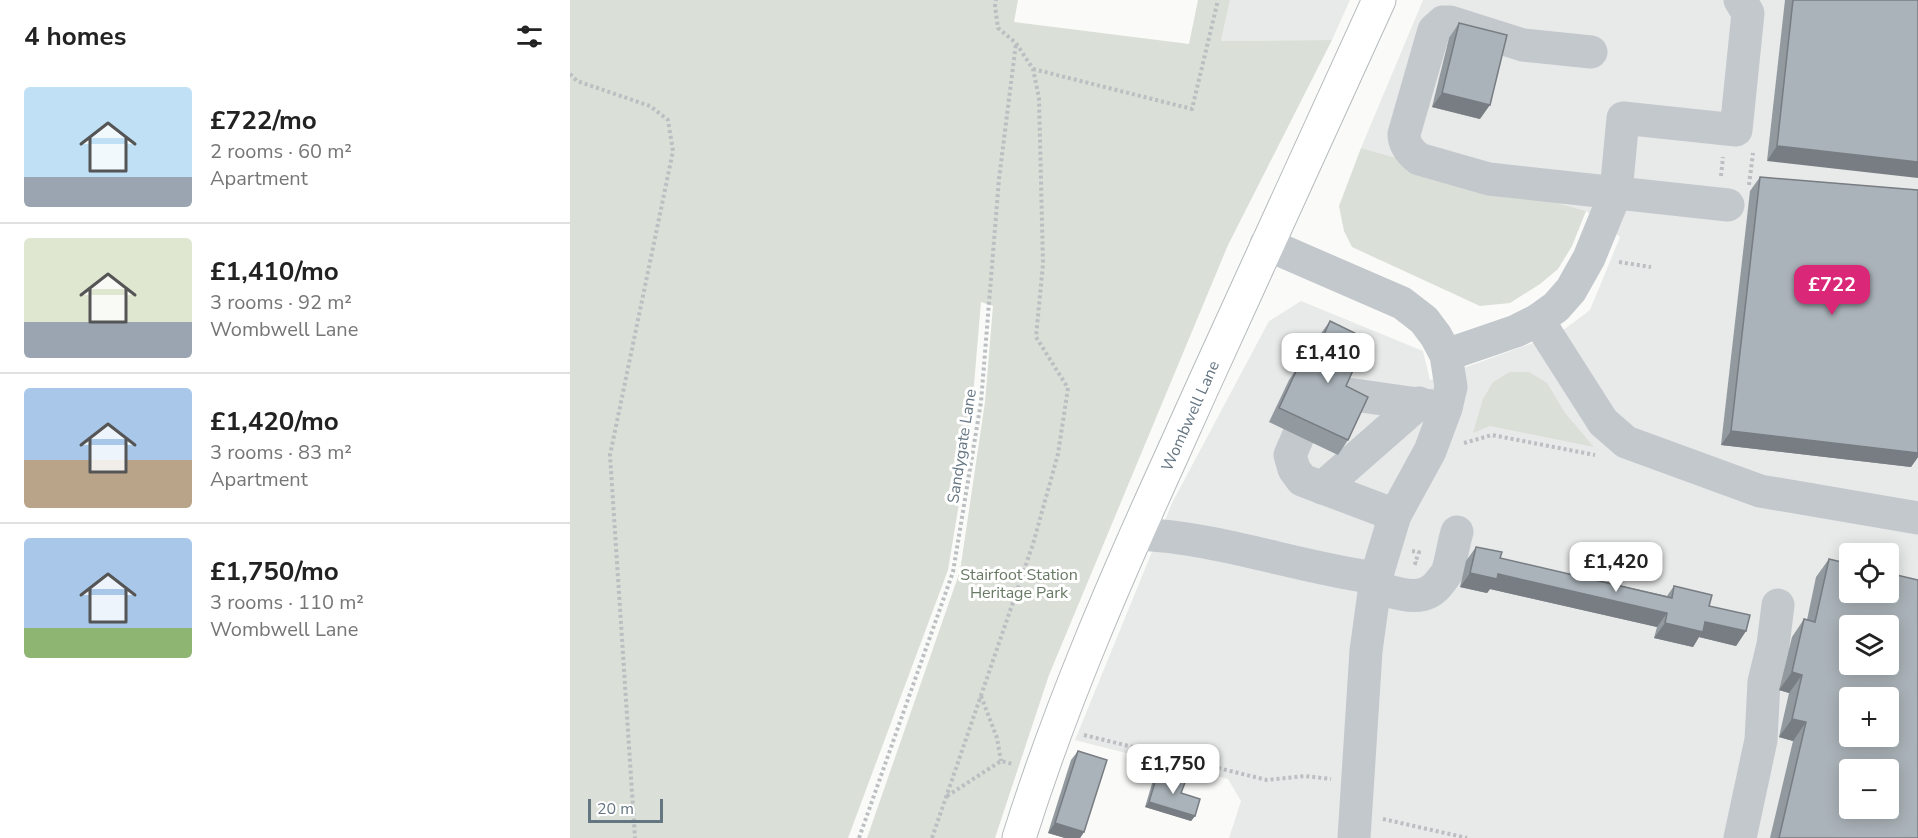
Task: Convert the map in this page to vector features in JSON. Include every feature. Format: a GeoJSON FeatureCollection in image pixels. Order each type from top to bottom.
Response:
{"type":"FeatureCollection","features":[{"type":"Feature","properties":{"kind":"main road","name":"Wombwell Lane"},"geometry":{"type":"LineString","coordinates":[[1019,838],[1040,771],[1136,534],[1379,0]]}},
{"type":"Feature","properties":{"kind":"lane"},"geometry":{"type":"LineString","coordinates":[[1446,355],[1516,331],[1538,320],[1556,307],[1571,290],[1589,258],[1616,192],[1623,118],[1736,130],[1748,14],[1740,0]]}},
{"type":"Feature","properties":{"kind":"lane"},"geometry":{"type":"LineString","coordinates":[[1591,52],[1523,45],[1450,22],[1443,22],[1434,30],[1404,134],[1404,141],[1419,159],[1490,179],[1728,205]]}},
{"type":"Feature","properties":{"kind":"lane"},"geometry":{"type":"LineString","coordinates":[[1266,244],[1402,303],[1424,320],[1446,355],[1451,387],[1432,406],[1322,488]]}},
{"type":"Feature","properties":{"kind":"lane"},"geometry":{"type":"LineString","coordinates":[[1538,320],[1603,422],[1626,442],[1760,491],[1918,518]]}},
{"type":"Feature","properties":{"kind":"lane"},"geometry":{"type":"LineString","coordinates":[[1395,515],[1302,480],[1294,469],[1290,455],[1313,402],[1325,395],[1340,393],[1432,406]]}},
{"type":"Feature","properties":{"kind":"lane"},"geometry":{"type":"LineString","coordinates":[[1354,838],[1366,651],[1375,583],[1395,515],[1434,440],[1432,406]]}},
{"type":"Feature","properties":{"kind":"lane"},"geometry":{"type":"LineString","coordinates":[[1136,534],[1160,535],[1194,541],[1339,573],[1419,597],[1437,586],[1448,572],[1451,549],[1457,532]]}},
{"type":"Feature","properties":{"kind":"lane"},"geometry":{"type":"LineString","coordinates":[[1740,838],[1761,740],[1764,682],[1773,645],[1778,605]]}},
{"type":"Feature","properties":{"kind":"path"},"geometry":{"type":"LineString","coordinates":[[932,838],[1033,544],[1058,454],[1068,388],[1036,337],[1043,264],[1039,98],[1033,69],[1016,43],[998,28],[996,0]]}},
{"type":"Feature","properties":{"kind":"path"},"geometry":{"type":"LineString","coordinates":[[1033,69],[1192,109],[1218,0]]}},
{"type":"Feature","properties":{"kind":"path","name":"Sandygate Lane"},"geometry":{"type":"LineString","coordinates":[[859,838],[953,572],[981,402],[999,179],[1016,43]]}},
{"type":"Feature","properties":{"kind":"path"},"geometry":{"type":"LineString","coordinates":[[570,74],[577,81],[650,106],[668,120],[673,151],[610,454],[635,838]]}},
{"type":"Feature","properties":{"kind":"path"},"geometry":{"type":"LineString","coordinates":[[1750,174],[1753,153]]}},
{"type":"Feature","properties":{"kind":"path"},"geometry":{"type":"LineString","coordinates":[[1434,440],[1464,443],[1492,435],[1608,457],[1626,442]]}},
{"type":"Feature","properties":{"kind":"path"},"geometry":{"type":"LineString","coordinates":[[980,695],[997,738],[1001,761]]}},
{"type":"Feature","properties":{"kind":"path"},"geometry":{"type":"LineString","coordinates":[[1057,728],[1122,746],[1268,780],[1305,776],[1340,780]]}},
{"type":"Feature","properties":{"kind":"path"},"geometry":{"type":"LineString","coordinates":[[946,797],[1001,761],[1040,771]]}},
{"type":"Feature","properties":{"kind":"shaded area"},"geometry":{"type":"Polygon","coordinates":[[[1230,0],[1350,0],[1332,40],[1221,41],[1230,0]]]}},
{"type":"Feature","properties":{"kind":"shaded area"},"geometry":{"type":"Polygon","coordinates":[[[1423,0],[1918,0],[1918,838],[1229,838],[1241,801],[1228,779],[1075,740],[1172,503],[1269,321],[1301,301],[1423,351],[1430,380],[1558,334],[1590,310],[1620,237],[1586,211],[1361,148],[1423,0]]]}},
{"type":"Feature","properties":{"kind":"green space","name":"Stairfoot Station Heritage Park"},"geometry":{"type":"Polygon","coordinates":[[[570,0],[1018,0],[1014,22],[1189,44],[1198,0],[1230,0],[1221,41],[1332,40],[1228,245],[1049,675],[995,838],[867,838],[960,571],[985,402],[993,306],[981,302],[969,443],[948,570],[848,838],[570,838],[570,0]]]}},
{"type":"Feature","properties":{"kind":"green space"},"geometry":{"type":"Polygon","coordinates":[[[1361,148],[1586,211],[1572,246],[1558,269],[1540,284],[1510,303],[1480,306],[1352,247],[1344,231],[1339,206],[1361,148]]]}},
{"type":"Feature","properties":{"kind":"green space"},"geometry":{"type":"Polygon","coordinates":[[[1510,372],[1529,372],[1547,383],[1565,413],[1594,447],[1490,426],[1473,433],[1483,399],[1493,382],[1510,372]]]}},
{"type":"Feature","properties":{"kind":"building"},"geometry":{"type":"Polygon","coordinates":[[[1793,0],[1918,0],[1918,162],[1777,146],[1793,0]]]}},
{"type":"Feature","properties":{"kind":"building"},"geometry":{"type":"Polygon","coordinates":[[[1459,23],[1507,35],[1490,105],[1442,93],[1459,23]]]}},
{"type":"Feature","properties":{"kind":"building"},"geometry":{"type":"Polygon","coordinates":[[[1760,177],[1918,190],[1918,453],[1731,431],[1760,177]]]}},
{"type":"Feature","properties":{"kind":"building"},"geometry":{"type":"Polygon","coordinates":[[[1330,321],[1365,338],[1346,386],[1368,397],[1348,440],[1279,408],[1299,365],[1304,368],[1318,337],[1322,339],[1330,321]]]}},
{"type":"Feature","properties":{"kind":"building"},"geometry":{"type":"Polygon","coordinates":[[[1476,547],[1502,552],[1500,558],[1672,598],[1674,586],[1712,595],[1709,606],[1750,615],[1746,631],[1705,622],[1703,632],[1665,623],[1667,613],[1498,574],[1497,579],[1470,573],[1476,547]]]}},
{"type":"Feature","properties":{"kind":"building"},"geometry":{"type":"Polygon","coordinates":[[[1829,559],[1839,561],[1839,603],[1899,603],[1899,576],[1918,580],[1918,838],[1779,838],[1806,722],[1792,719],[1802,675],[1792,672],[1804,619],[1815,622],[1829,559]]]}},
{"type":"Feature","properties":{"kind":"building"},"geometry":{"type":"Polygon","coordinates":[[[1078,751],[1107,760],[1084,832],[1055,823],[1078,751]]]}},
{"type":"Feature","properties":{"kind":"building"},"geometry":{"type":"Polygon","coordinates":[[[1158,772],[1186,780],[1181,793],[1200,799],[1195,816],[1149,802],[1158,772]]]}}]}
